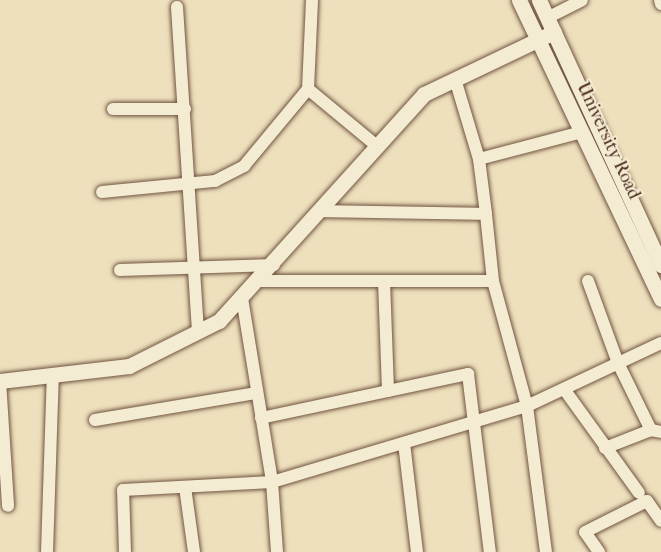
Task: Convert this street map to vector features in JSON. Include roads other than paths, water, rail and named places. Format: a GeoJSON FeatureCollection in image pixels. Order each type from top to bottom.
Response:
{"type":"FeatureCollection","features":[{"type":"Feature","properties":{"kind":"street"},"geometry":{"type":"LineString","coordinates":[[102,192],[191,185],[244,166],[308,89],[312,0]]}},
{"type":"Feature","properties":{"kind":"street","name":"University Road"},"geometry":{"type":"LineString","coordinates":[[519,0],[661,299]]}},
{"type":"Feature","properties":{"kind":"street","name":"University Road"},"geometry":{"type":"LineString","coordinates":[[539,0],[661,265]]}},
{"type":"Feature","properties":{"kind":"street"},"geometry":{"type":"LineString","coordinates":[[547,18],[582,0]]}},
{"type":"Feature","properties":{"kind":"street"},"geometry":{"type":"LineString","coordinates":[[177,7],[191,185],[198,331]]}},
{"type":"Feature","properties":{"kind":"street"},"geometry":{"type":"LineString","coordinates":[[8,506],[0,381],[129,366],[198,331],[242,298],[260,281],[424,94],[538,42],[554,32]]}},
{"type":"Feature","properties":{"kind":"street"},"geometry":{"type":"LineString","coordinates":[[455,79],[479,159],[493,281],[527,406],[546,552]]}},
{"type":"Feature","properties":{"kind":"street"},"geometry":{"type":"LineString","coordinates":[[308,89],[378,147]]}},
{"type":"Feature","properties":{"kind":"street"},"geometry":{"type":"LineString","coordinates":[[113,109],[185,109]]}},
{"type":"Feature","properties":{"kind":"street"},"geometry":{"type":"LineString","coordinates":[[479,159],[582,132]]}},
{"type":"Feature","properties":{"kind":"street"},"geometry":{"type":"LineString","coordinates":[[322,211],[486,214]]}},
{"type":"Feature","properties":{"kind":"street"},"geometry":{"type":"LineString","coordinates":[[120,270],[274,265]]}},
{"type":"Feature","properties":{"kind":"street"},"geometry":{"type":"LineString","coordinates":[[260,281],[493,281]]}},
{"type":"Feature","properties":{"kind":"street"},"geometry":{"type":"LineString","coordinates":[[384,281],[388,391]]}},
{"type":"Feature","properties":{"kind":"street"},"geometry":{"type":"LineString","coordinates":[[588,281],[618,363],[656,431],[605,448]]}},
{"type":"Feature","properties":{"kind":"street"},"geometry":{"type":"LineString","coordinates":[[242,298],[272,482],[277,552]]}},
{"type":"Feature","properties":{"kind":"street"},"geometry":{"type":"LineString","coordinates":[[125,552],[123,490],[272,482],[527,406],[661,343]]}},
{"type":"Feature","properties":{"kind":"street"},"geometry":{"type":"LineString","coordinates":[[47,552],[53,374]]}},
{"type":"Feature","properties":{"kind":"street"},"geometry":{"type":"LineString","coordinates":[[261,418],[468,374],[490,552]]}},
{"type":"Feature","properties":{"kind":"street"},"geometry":{"type":"LineString","coordinates":[[564,389],[639,493]]}},
{"type":"Feature","properties":{"kind":"street"},"geometry":{"type":"LineString","coordinates":[[95,420],[257,393]]}},
{"type":"Feature","properties":{"kind":"street"},"geometry":{"type":"LineString","coordinates":[[404,443],[417,552]]}},
{"type":"Feature","properties":{"kind":"street"},"geometry":{"type":"LineString","coordinates":[[185,487],[194,552]]}},
{"type":"Feature","properties":{"kind":"street"},"geometry":{"type":"LineString","coordinates":[[599,552],[585,532],[647,501],[661,521]]}}]}
